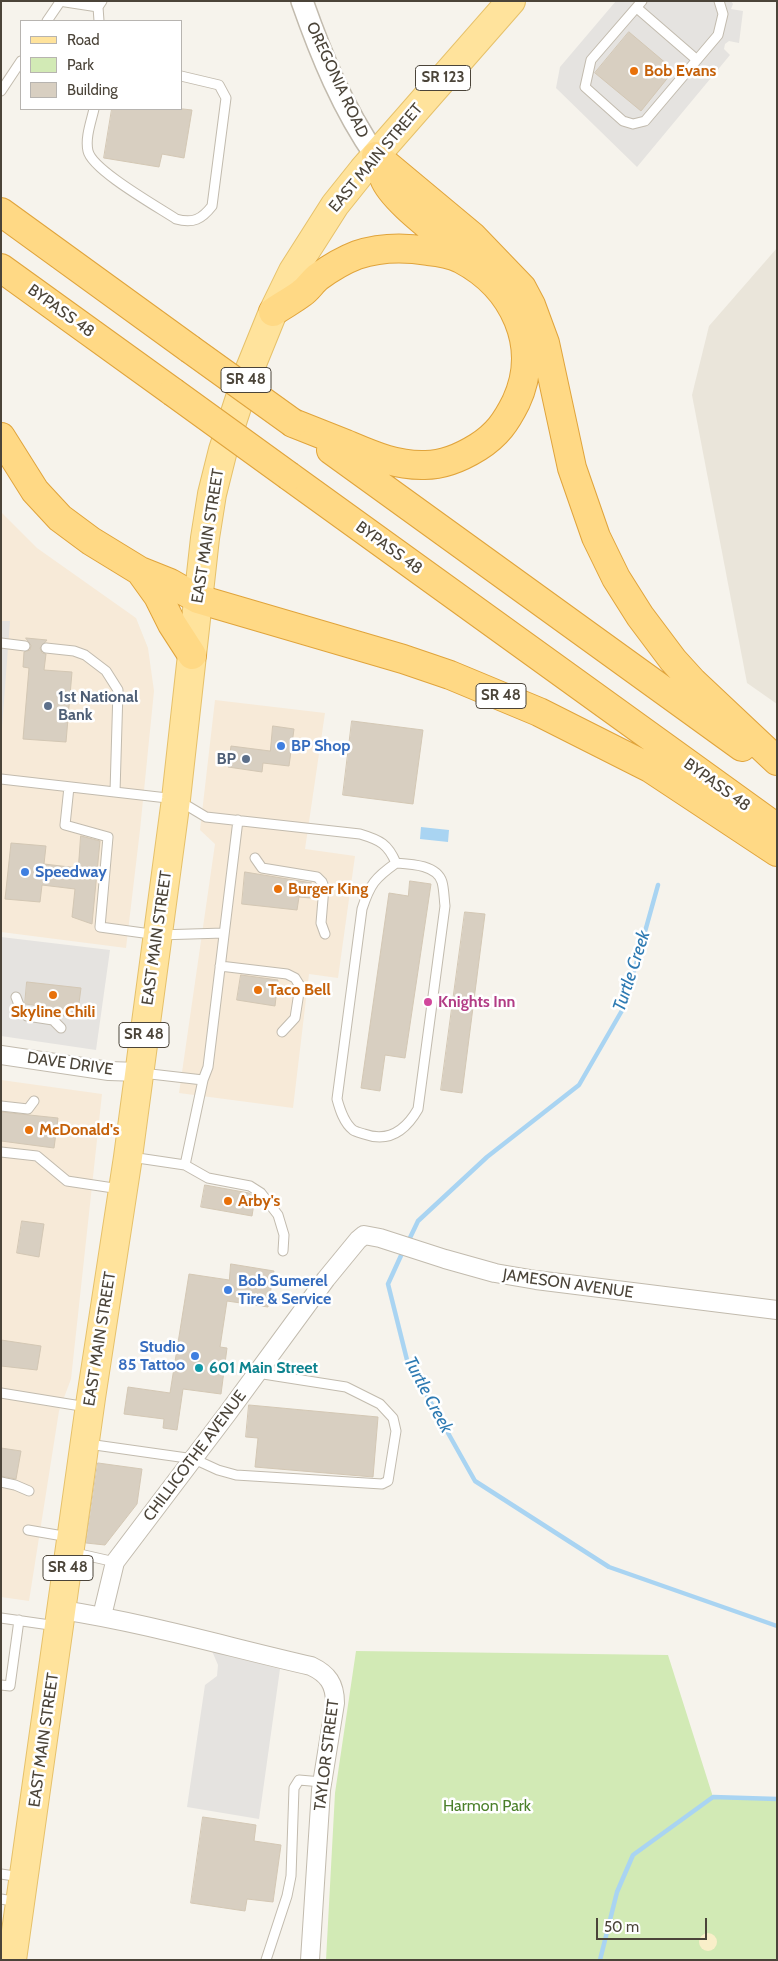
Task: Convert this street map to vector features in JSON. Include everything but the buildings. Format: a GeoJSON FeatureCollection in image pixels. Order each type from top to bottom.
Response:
{"type":"FeatureCollection","features":[{"type":"Feature","properties":{"kind":"highway"},"geometry":{"type":"LineString","coordinates":[[293,423],[376,457],[404,464],[424,466],[447,462],[468,453],[490,439],[508,420],[520,392],[525,375],[526,359],[522,330],[514,310],[500,288],[411,210],[387,186],[376,156]]}},
{"type":"Feature","properties":{"kind":"highway"},"geometry":{"type":"LineString","coordinates":[[376,156],[472,236],[522,288],[531,305],[545,343],[572,468],[594,530],[616,578],[640,616],[673,660],[693,682],[777,761]]}},
{"type":"Feature","properties":{"kind":"highway"},"geometry":{"type":"LineString","coordinates":[[1,212],[777,772]]}},
{"type":"Feature","properties":{"kind":"highway"},"geometry":{"type":"LineString","coordinates":[[273,312],[336,265],[356,256],[379,250],[407,248],[444,253],[460,258],[484,273]]}},
{"type":"Feature","properties":{"kind":"highway","name":"BYPASS 48"},"geometry":{"type":"LineString","coordinates":[[1,268],[777,828]]}},
{"type":"Feature","properties":{"kind":"highway"},"geometry":{"type":"LineString","coordinates":[[1,437],[35,491],[54,512],[91,541],[140,571],[170,583],[198,599]]}},
{"type":"Feature","properties":{"kind":"highway"},"geometry":{"type":"LineString","coordinates":[[140,571],[158,596],[172,624],[192,655]]}},
{"type":"Feature","properties":{"kind":"highway","name":"SR 48"},"geometry":{"type":"LineString","coordinates":[[198,599],[403,659],[450,675],[539,712],[650,768],[777,852]]}},
{"type":"Feature","properties":{"kind":"main road","name":"EAST MAIN STREET"},"geometry":{"type":"LineString","coordinates":[[12,1960],[12,1888],[61,1618],[158,935],[210,512],[223,450],[247,376],[273,312],[293,271],[335,205],[511,1]]}},
{"type":"Feature","properties":{"kind":"street","name":"OREGONIA ROAD"},"geometry":{"type":"LineString","coordinates":[[302,1],[312,31],[353,121],[376,156]]}},
{"type":"Feature","properties":{"kind":"street","name":"DAVE DRIVE"},"geometry":{"type":"LineString","coordinates":[[1,1055],[109,1071],[139,1072]]}},
{"type":"Feature","properties":{"kind":"street","name":"JAMESON AVENUE"},"geometry":{"type":"LineString","coordinates":[[364,1235],[380,1238],[495,1273],[536,1280],[777,1310]]}},
{"type":"Feature","properties":{"kind":"street","name":"CHILLICOTHE AVENUE"},"geometry":{"type":"LineString","coordinates":[[102,1616],[115,1562],[326,1279],[364,1235]]}},
{"type":"Feature","properties":{"kind":"street","name":"TAYLOR STREET"},"geometry":{"type":"LineString","coordinates":[[61,1618],[102,1616],[183,1634],[311,1666],[322,1671],[331,1680],[335,1697],[322,1782],[310,1960]]}},
{"type":"Feature","properties":{"kind":"lane"},"geometry":{"type":"LineString","coordinates":[[697,60],[639,5],[591,60],[586,78],[586,87],[623,121],[633,124],[645,121],[697,60],[718,35],[723,14],[719,1]]}},
{"type":"Feature","properties":{"kind":"lane"},"geometry":{"type":"LineString","coordinates":[[48,20],[59,2],[100,4],[99,20]]}},
{"type":"Feature","properties":{"kind":"lane"},"geometry":{"type":"LineString","coordinates":[[1,91],[20,62]]}},
{"type":"Feature","properties":{"kind":"lane"},"geometry":{"type":"LineString","coordinates":[[94,110],[87,142],[88,152],[92,161],[105,173],[176,219],[187,222],[198,220],[212,206],[226,98],[219,85],[182,76]]}},
{"type":"Feature","properties":{"kind":"lane"},"geometry":{"type":"LineString","coordinates":[[1,643],[25,646]]}},
{"type":"Feature","properties":{"kind":"lane"},"geometry":{"type":"LineString","coordinates":[[46,648],[74,651],[85,655],[106,671],[118,690],[115,792]]}},
{"type":"Feature","properties":{"kind":"lane"},"geometry":{"type":"LineString","coordinates":[[1,779],[176,799],[206,817],[360,834],[378,839],[391,851],[396,863]]}},
{"type":"Feature","properties":{"kind":"lane"},"geometry":{"type":"LineString","coordinates":[[69,787],[65,825],[108,837],[100,927],[158,935],[224,933]]}},
{"type":"Feature","properties":{"kind":"lane"},"geometry":{"type":"LineString","coordinates":[[185,1165],[203,1080],[208,1067],[238,820]]}},
{"type":"Feature","properties":{"kind":"lane"},"geometry":{"type":"LineString","coordinates":[[255,858],[262,868],[317,877],[322,882],[324,887],[321,923],[325,934]]}},
{"type":"Feature","properties":{"kind":"lane"},"geometry":{"type":"LineString","coordinates":[[396,863],[428,868],[438,874],[442,882],[445,906],[418,1109],[410,1122],[398,1133],[386,1136],[371,1136],[353,1130],[342,1115],[337,1099],[362,909],[368,889],[396,863]]}},
{"type":"Feature","properties":{"kind":"lane"},"geometry":{"type":"LineString","coordinates":[[220,966],[287,974],[294,978],[300,986],[295,1018],[282,1032]]}},
{"type":"Feature","properties":{"kind":"lane"},"geometry":{"type":"LineString","coordinates":[[16,997],[21,1010],[27,1016],[53,1020],[61,1028]]}},
{"type":"Feature","properties":{"kind":"lane"},"geometry":{"type":"LineString","coordinates":[[139,1072],[203,1080]]}},
{"type":"Feature","properties":{"kind":"lane"},"geometry":{"type":"LineString","coordinates":[[1,1106],[28,1110],[34,1101]]}},
{"type":"Feature","properties":{"kind":"lane"},"geometry":{"type":"LineString","coordinates":[[1,1152],[38,1156],[67,1181],[123,1189]]}},
{"type":"Feature","properties":{"kind":"lane"},"geometry":{"type":"LineString","coordinates":[[128,1156],[185,1165],[208,1178],[250,1186],[261,1193],[278,1215],[284,1235],[283,1251]]}},
{"type":"Feature","properties":{"kind":"lane"},"geometry":{"type":"LineString","coordinates":[[85,1444],[194,1458],[218,1470],[236,1475],[382,1484],[388,1481],[396,1431],[393,1418],[380,1404],[346,1387],[257,1373]]}},
{"type":"Feature","properties":{"kind":"lane"},"geometry":{"type":"LineString","coordinates":[[1,1394],[90,1407]]}},
{"type":"Feature","properties":{"kind":"lane"},"geometry":{"type":"LineString","coordinates":[[1,1482],[15,1485],[29,1492]]}},
{"type":"Feature","properties":{"kind":"lane"},"geometry":{"type":"LineString","coordinates":[[28,1530],[71,1544],[115,1562]]}},
{"type":"Feature","properties":{"kind":"lane"},"geometry":{"type":"LineString","coordinates":[[1,1618],[18,1620],[61,1618]]}},
{"type":"Feature","properties":{"kind":"lane"},"geometry":{"type":"LineString","coordinates":[[1,1685],[10,1686],[18,1620]]}},
{"type":"Feature","properties":{"kind":"lane"},"geometry":{"type":"LineString","coordinates":[[266,1960],[287,1896],[291,1876],[294,1788],[299,1780],[322,1782]]}},
{"type":"Feature","properties":{"kind":"shaded area"},"geometry":{"type":"Polygon","coordinates":[[[616,1],[731,1],[733,4],[731,9],[743,11],[739,43],[729,41],[725,44],[724,49],[730,55],[637,167],[556,88],[560,67],[616,1]]]}},
{"type":"Feature","properties":{"kind":"shaded area"},"geometry":{"type":"Polygon","coordinates":[[[777,248],[777,704],[747,683],[692,395],[709,326],[777,248]]]}},
{"type":"Feature","properties":{"kind":"shaded area"},"geometry":{"type":"Polygon","coordinates":[[[1,512],[37,548],[136,618],[148,648],[154,691],[126,948],[1,932],[1,512]]]}},
{"type":"Feature","properties":{"kind":"shaded area"},"geometry":{"type":"Polygon","coordinates":[[[1,621],[10,621],[1,741],[1,621]]]}},
{"type":"Feature","properties":{"kind":"shaded area"},"geometry":{"type":"Polygon","coordinates":[[[215,700],[325,713],[305,849],[355,856],[338,978],[309,974],[293,1108],[179,1093],[215,844],[200,830],[215,700]]]}},
{"type":"Feature","properties":{"kind":"shaded area"},"geometry":{"type":"Polygon","coordinates":[[[1,937],[110,950],[96,1050],[1,1036],[1,937]]]}},
{"type":"Feature","properties":{"kind":"shaded area"},"geometry":{"type":"Polygon","coordinates":[[[1,1080],[102,1094],[71,1379],[59,1411],[29,1601],[1,1597],[1,1080]]]}},
{"type":"Feature","properties":{"kind":"shaded area"},"geometry":{"type":"Polygon","coordinates":[[[212,1651],[280,1669],[259,1819],[187,1807],[205,1685],[217,1676],[218,1665],[212,1651]]]}},
{"type":"Feature","properties":{"kind":"green space","name":"Harmon Park"},"geometry":{"type":"Polygon","coordinates":[[[356,1651],[668,1655],[713,1797],[777,1799],[777,1960],[326,1960],[335,1793],[356,1651]]]}},
{"type":"Feature","properties":{"kind":"sand"},"geometry":{"type":"Polygon","coordinates":[[[708,1933],[714,1936],[717,1942],[714,1948],[708,1951],[702,1948],[699,1942],[702,1936],[708,1933]]]}},
{"type":"Feature","properties":{"kind":"water"},"geometry":{"type":"Polygon","coordinates":[[[421,827],[449,830],[448,842],[420,839],[421,827]]]}},
{"type":"Feature","properties":{"kind":"waterway","name":"Turtle Creek"},"geometry":{"type":"LineString","coordinates":[[408,1242],[418,1221],[487,1157],[579,1085],[624,1007],[658,885]]}},
{"type":"Feature","properties":{"kind":"waterway","name":"Turtle Creek"},"geometry":{"type":"LineString","coordinates":[[404,1249],[388,1284],[407,1360],[475,1481],[609,1567],[777,1626]]}},
{"type":"Feature","properties":{"kind":"waterway","name":"Turtle Creek"},"geometry":{"type":"LineString","coordinates":[[600,1960],[617,1892],[633,1855],[713,1797],[777,1799]]}},
{"type":"Feature","properties":{"kind":"place","name":"Bob Evans"},"geometry":{"type":"Point","coordinates":[634,71]}},
{"type":"Feature","properties":{"kind":"place","name":"1st National Bank"},"geometry":{"type":"Point","coordinates":[48,706]}},
{"type":"Feature","properties":{"kind":"place","name":"BP Shop"},"geometry":{"type":"Point","coordinates":[281,746]}},
{"type":"Feature","properties":{"kind":"place","name":"BP"},"geometry":{"type":"Point","coordinates":[246,759]}},
{"type":"Feature","properties":{"kind":"place","name":"Speedway"},"geometry":{"type":"Point","coordinates":[25,872]}},
{"type":"Feature","properties":{"kind":"place","name":"Burger King"},"geometry":{"type":"Point","coordinates":[278,889]}},
{"type":"Feature","properties":{"kind":"place","name":"Taco Bell"},"geometry":{"type":"Point","coordinates":[258,990]}},
{"type":"Feature","properties":{"kind":"place","name":"Skyline Chili"},"geometry":{"type":"Point","coordinates":[53,995]}},
{"type":"Feature","properties":{"kind":"place","name":"Knights Inn"},"geometry":{"type":"Point","coordinates":[428,1002]}},
{"type":"Feature","properties":{"kind":"place","name":"McDonald's"},"geometry":{"type":"Point","coordinates":[29,1130]}},
{"type":"Feature","properties":{"kind":"place","name":"Arby's"},"geometry":{"type":"Point","coordinates":[228,1201]}},
{"type":"Feature","properties":{"kind":"place","name":"Bob Sumerel Tire & Service"},"geometry":{"type":"Point","coordinates":[228,1290]}},
{"type":"Feature","properties":{"kind":"place","name":"Studio 85 Tattoo"},"geometry":{"type":"Point","coordinates":[195,1356]}},
{"type":"Feature","properties":{"kind":"place","name":"601 Main Street"},"geometry":{"type":"Point","coordinates":[199,1368]}}]}
